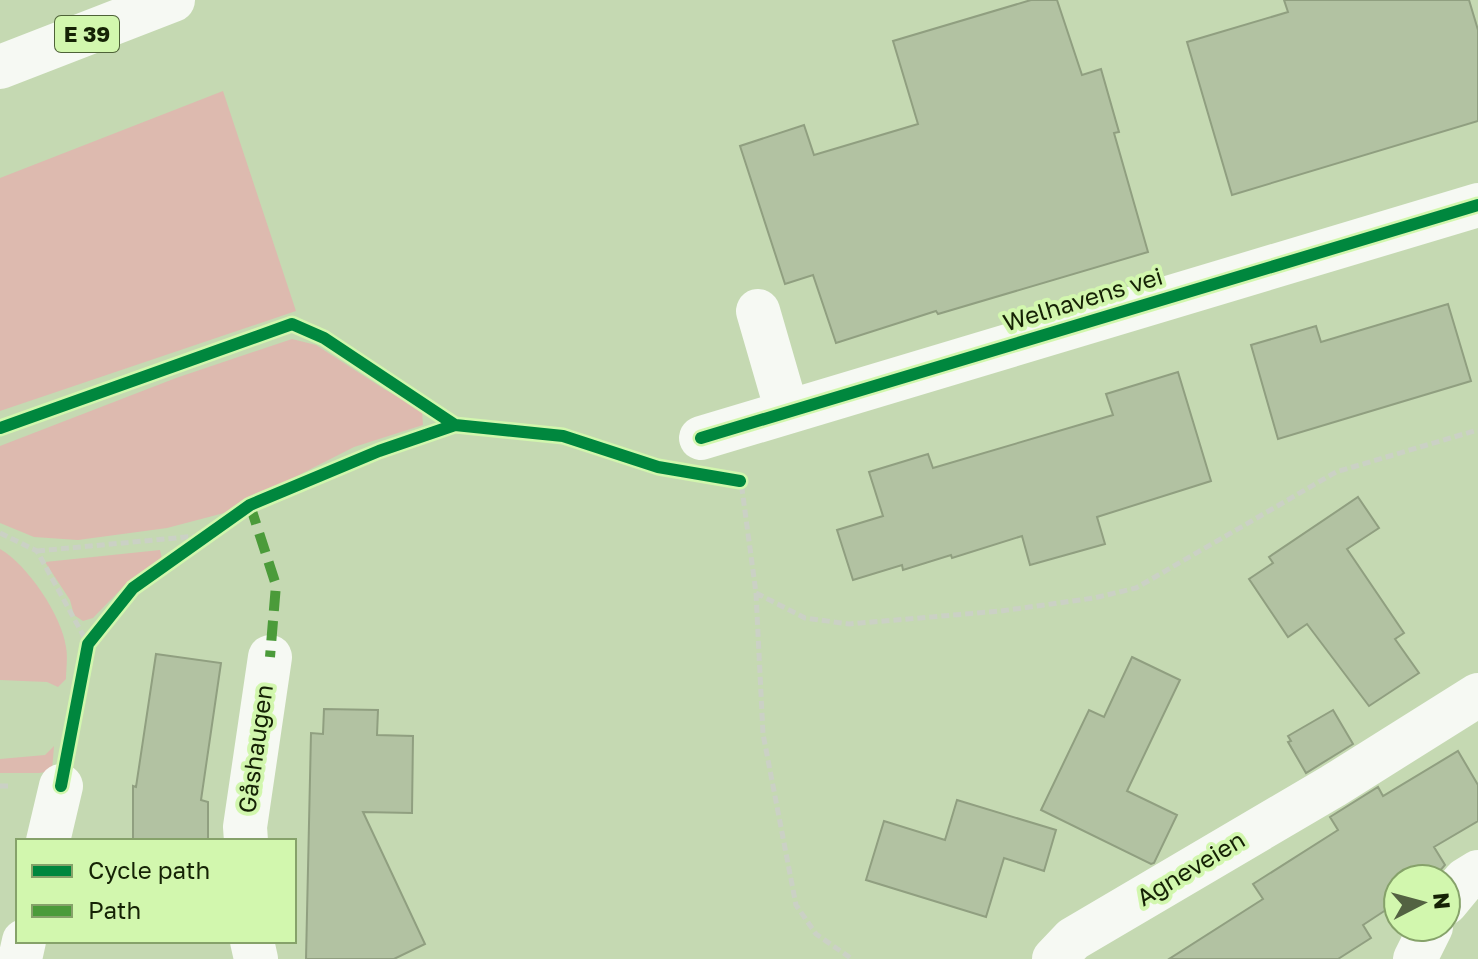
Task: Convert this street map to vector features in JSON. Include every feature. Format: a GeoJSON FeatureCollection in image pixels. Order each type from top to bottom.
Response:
{"type":"FeatureCollection","features":[{"type":"Feature","properties":{"kind":"main road","name":"E 39"},"geometry":{"type":"LineString","coordinates":[[0,67],[173,0]]}},
{"type":"Feature","properties":{"kind":"main road","name":"Welhavens vei"},"geometry":{"type":"LineString","coordinates":[[720,432],[1478,205]]}},
{"type":"Feature","properties":{"kind":"main road"},"geometry":{"type":"LineString","coordinates":[[758,311],[787,411]]}},
{"type":"Feature","properties":{"kind":"main road","name":"Gåshaugen"},"geometry":{"type":"LineString","coordinates":[[246,839],[245,827],[270,657]]}},
{"type":"Feature","properties":{"kind":"main road","name":"Agneveien"},"geometry":{"type":"LineString","coordinates":[[1054,959],[1073,939],[1333,786],[1478,695]]}},
{"type":"Feature","properties":{"kind":"main road"},"geometry":{"type":"LineString","coordinates":[[48,839],[61,786]]}},
{"type":"Feature","properties":{"kind":"path"},"geometry":{"type":"LineString","coordinates":[[756,593],[805,618],[849,624],[1001,611],[1094,598],[1136,588],[1336,472],[1478,431]]}},
{"type":"Feature","properties":{"kind":"path"},"geometry":{"type":"LineString","coordinates":[[720,432],[756,593],[763,734],[796,905],[816,934],[852,959]]}},
{"type":"Feature","properties":{"kind":"path"},"geometry":{"type":"LineString","coordinates":[[0,533],[37,551],[214,531]]}},
{"type":"Feature","properties":{"kind":"path"},"geometry":{"type":"LineString","coordinates":[[183,552],[214,531]]}},
{"type":"Feature","properties":{"kind":"path"},"geometry":{"type":"LineString","coordinates":[[37,551],[88,644]]}},
{"type":"Feature","properties":{"kind":"path"},"geometry":{"type":"LineString","coordinates":[[85,658],[88,644],[97,633]]}},
{"type":"Feature","properties":{"kind":"shaded area"},"geometry":{"type":"Polygon","coordinates":[[[223,91],[296,311],[0,411],[0,178],[223,91]]]}},
{"type":"Feature","properties":{"kind":"shaded area"},"geometry":{"type":"Polygon","coordinates":[[[292,339],[316,345],[422,410],[423,425],[354,447],[224,513],[167,528],[78,540],[34,537],[0,523],[0,446],[176,378],[292,339]]]}},
{"type":"Feature","properties":{"kind":"shaded area"},"geometry":{"type":"Polygon","coordinates":[[[0,549],[32,578],[58,621],[67,659],[66,679],[58,687],[47,682],[0,680],[0,549]]]}},
{"type":"Feature","properties":{"kind":"shaded area"},"geometry":{"type":"Polygon","coordinates":[[[160,550],[162,559],[124,586],[93,618],[83,621],[74,615],[70,600],[45,562],[160,550]]]}},
{"type":"Feature","properties":{"kind":"shaded area"},"geometry":{"type":"Polygon","coordinates":[[[54,746],[52,771],[0,773],[0,759],[45,755],[54,746]]]}},
{"type":"Feature","properties":{"kind":"building"},"geometry":{"type":"Polygon","coordinates":[[[1031,0],[1057,0],[1082,75],[1101,69],[1119,132],[1114,133],[1148,252],[938,314],[936,311],[836,343],[813,275],[785,284],[740,146],[804,125],[814,155],[918,124],[893,41],[1031,0]]]}},
{"type":"Feature","properties":{"kind":"building"},"geometry":{"type":"Polygon","coordinates":[[[1284,0],[1469,0],[1478,30],[1478,121],[1232,195],[1187,42],[1288,12],[1284,0]]]}},
{"type":"Feature","properties":{"kind":"building"},"geometry":{"type":"Polygon","coordinates":[[[1448,304],[1471,381],[1278,439],[1251,345],[1316,326],[1321,342],[1448,304]]]}},
{"type":"Feature","properties":{"kind":"building"},"geometry":{"type":"Polygon","coordinates":[[[1178,372],[1211,481],[1097,517],[1105,544],[1030,565],[1022,536],[952,558],[951,555],[903,570],[902,565],[853,580],[837,530],[883,516],[869,472],[928,454],[933,468],[1113,415],[1106,394],[1178,372]]]}},
{"type":"Feature","properties":{"kind":"building"},"geometry":{"type":"Polygon","coordinates":[[[1358,497],[1379,528],[1347,549],[1404,633],[1395,639],[1419,673],[1369,706],[1307,624],[1288,637],[1249,579],[1273,563],[1269,557],[1358,497]]]}},
{"type":"Feature","properties":{"kind":"building"},"geometry":{"type":"Polygon","coordinates":[[[156,654],[221,663],[201,800],[208,802],[208,839],[133,839],[133,786],[136,787],[156,654]]]}},
{"type":"Feature","properties":{"kind":"building"},"geometry":{"type":"Polygon","coordinates":[[[1132,657],[1180,680],[1127,791],[1177,815],[1151,864],[1041,810],[1089,710],[1104,717],[1132,657]]]}},
{"type":"Feature","properties":{"kind":"building"},"geometry":{"type":"Polygon","coordinates":[[[324,709],[378,710],[377,735],[413,736],[412,813],[363,812],[425,944],[394,959],[306,959],[311,733],[323,734],[324,709]]]}},
{"type":"Feature","properties":{"kind":"building"},"geometry":{"type":"Polygon","coordinates":[[[1333,710],[1353,744],[1306,773],[1288,742],[1291,741],[1288,736],[1333,710]]]}},
{"type":"Feature","properties":{"kind":"building"},"geometry":{"type":"Polygon","coordinates":[[[1458,751],[1478,785],[1478,821],[1434,847],[1444,863],[1382,863],[1382,913],[1363,925],[1371,938],[1338,959],[1169,959],[1263,899],[1253,884],[1338,830],[1330,817],[1378,787],[1383,796],[1458,751]]]}},
{"type":"Feature","properties":{"kind":"building"},"geometry":{"type":"Polygon","coordinates":[[[957,800],[1056,830],[1044,871],[1004,858],[986,917],[866,880],[884,821],[945,840],[957,800]]]}},
{"type":"Feature","properties":{"kind":"marked path"},"geometry":{"type":"LineString","coordinates":[[250,505],[276,585],[270,657]]}},
{"type":"Feature","properties":{"kind":"cycle path"},"geometry":{"type":"LineString","coordinates":[[701,438],[1478,205]]}},
{"type":"Feature","properties":{"kind":"cycle path"},"geometry":{"type":"LineString","coordinates":[[0,428],[292,324],[324,338],[455,425]]}},
{"type":"Feature","properties":{"kind":"cycle path"},"geometry":{"type":"LineString","coordinates":[[61,786],[88,644],[133,588],[250,505],[379,451],[455,425],[563,436],[658,467],[740,481]]}}]}
